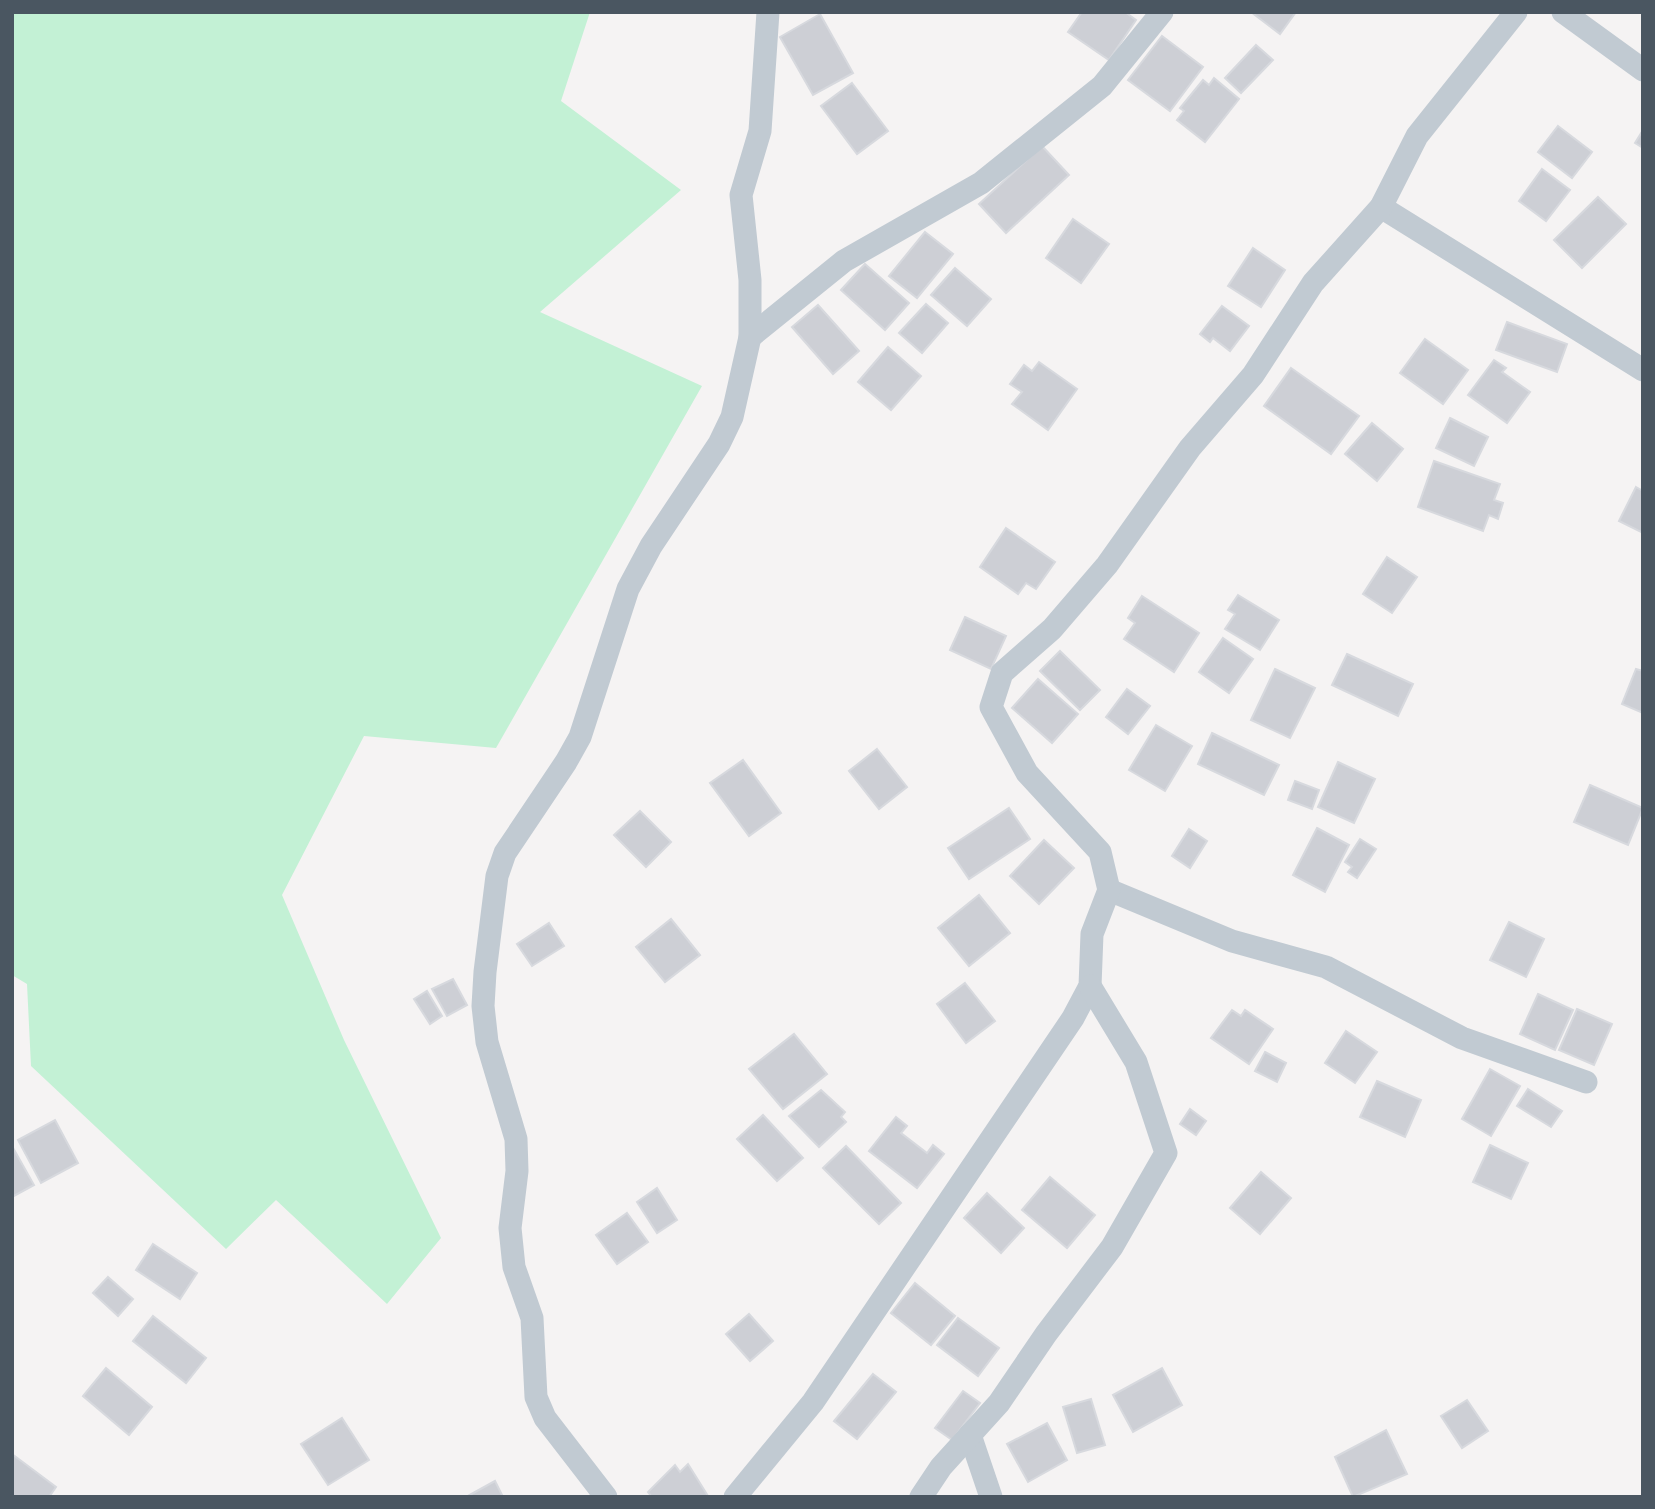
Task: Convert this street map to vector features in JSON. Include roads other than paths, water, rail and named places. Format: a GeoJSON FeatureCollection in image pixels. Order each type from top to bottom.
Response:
{"type":"FeatureCollection","features":[{"type":"Feature","properties":{"kind":"street"},"geometry":{"type":"LineString","coordinates":[[606,1497],[545,1418],[536,1397],[533,1318],[514,1267],[510,1228],[517,1171],[516,1139],[486,1042],[483,1006],[485,972],[497,876],[505,853],[580,737],[628,589],[651,545],[719,444],[732,417],[750,337],[750,281],[741,195],[760,131],[769,36],[768,12]]}},
{"type":"Feature","properties":{"kind":"street"},"geometry":{"type":"LineString","coordinates":[[750,337],[844,261],[981,183],[1102,86],[1162,12]]}},
{"type":"Feature","properties":{"kind":"street"},"geometry":{"type":"LineString","coordinates":[[735,1497],[813,1402],[1073,1018],[1090,986],[1092,934],[1109,890],[1100,852],[1027,773],[991,707],[1002,673],[1052,629],[1107,565],[1190,448],[1253,375],[1313,283],[1381,207],[1417,136],[1517,12]]}},
{"type":"Feature","properties":{"kind":"street"},"geometry":{"type":"LineString","coordinates":[[1563,12],[1643,70]]}},
{"type":"Feature","properties":{"kind":"street"},"geometry":{"type":"LineString","coordinates":[[1381,207],[1643,370]]}},
{"type":"Feature","properties":{"kind":"street"},"geometry":{"type":"LineString","coordinates":[[1109,890],[1232,941],[1326,967],[1462,1038],[1586,1082]]}},
{"type":"Feature","properties":{"kind":"street"},"geometry":{"type":"LineString","coordinates":[[921,1497],[941,1467],[999,1403],[1046,1334],[1112,1247],[1166,1153],[1136,1062],[1090,986]]}},
{"type":"Feature","properties":{"kind":"street"},"geometry":{"type":"LineString","coordinates":[[971,1435],[991,1497]]}}]}
